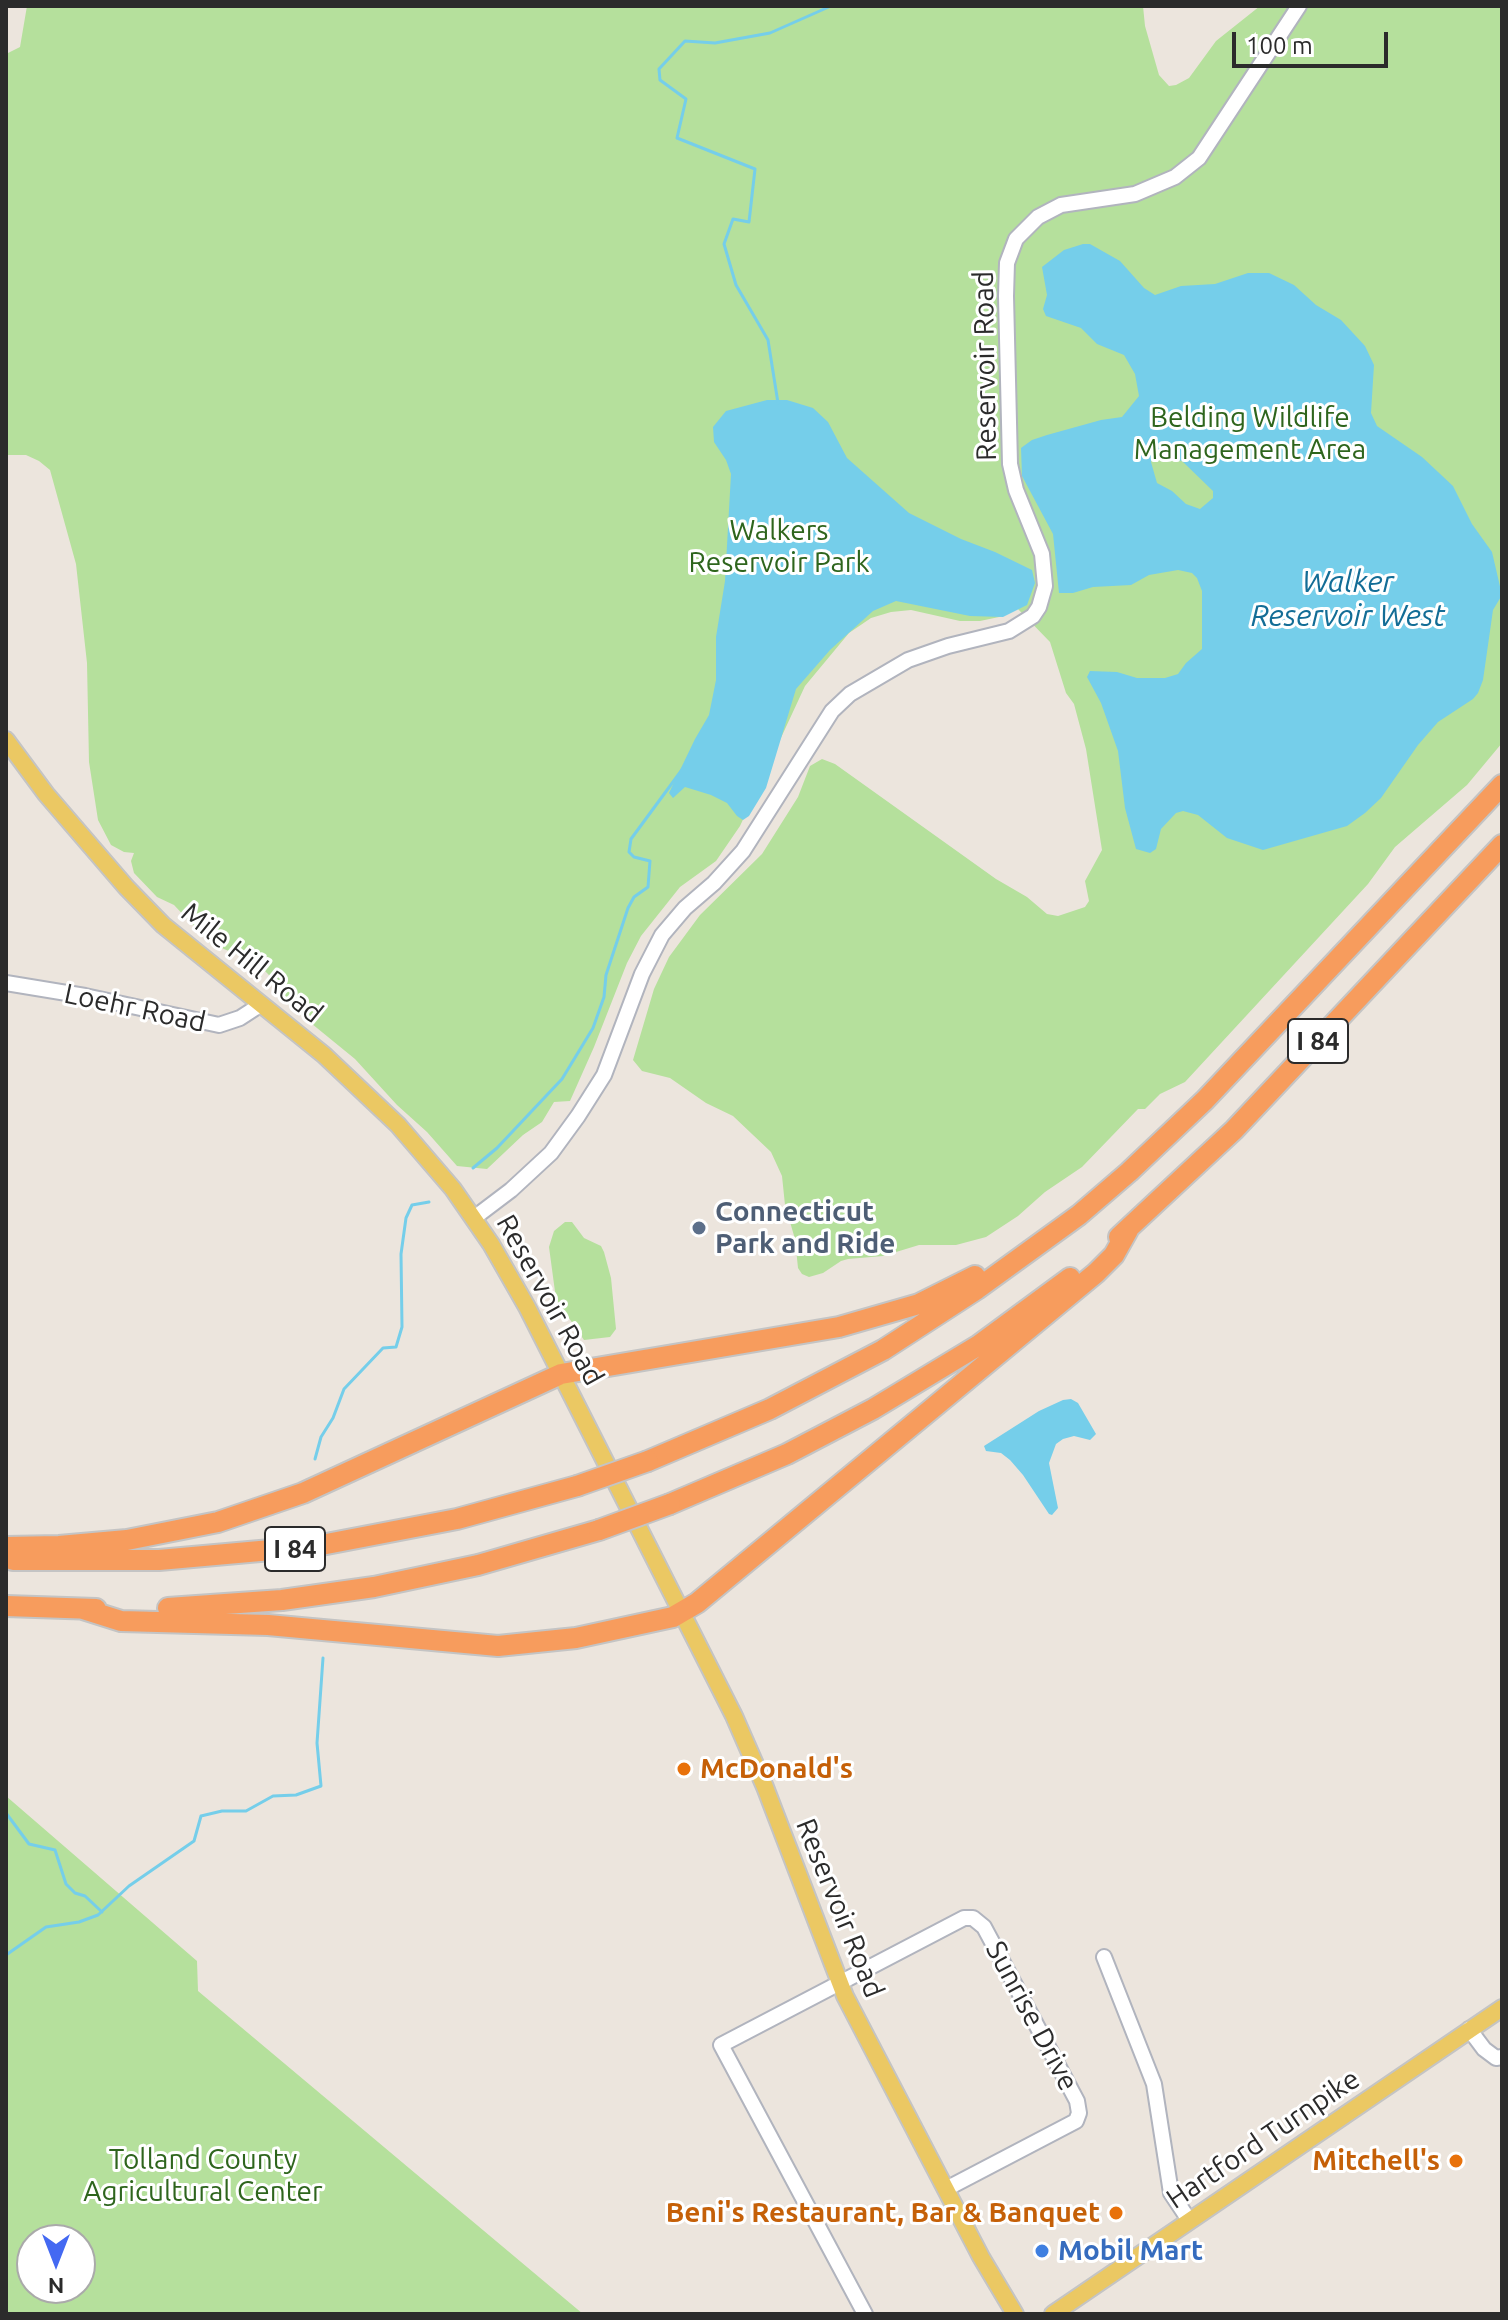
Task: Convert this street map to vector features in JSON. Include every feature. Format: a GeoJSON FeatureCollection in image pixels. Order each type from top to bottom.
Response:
{"type":"FeatureCollection","features":[{"type":"Feature","properties":{"kind":"highway","name":"I 84"},"geometry":{"type":"LineString","coordinates":[[6,1559],[89,1562],[159,1560],[316,1546],[444,1522],[577,1486],[648,1461],[735,1425],[852,1367],[930,1321],[1036,1247],[1129,1172],[1205,1100],[1502,785]]}},
{"type":"Feature","properties":{"kind":"highway","name":"I 84"},"geometry":{"type":"LineString","coordinates":[[6,1606],[156,1609],[231,1605],[374,1587],[478,1565],[599,1530],[670,1504],[799,1448],[917,1384],[1028,1310],[1128,1230],[1244,1120],[1502,845]]}},
{"type":"Feature","properties":{"kind":"highway"},"geometry":{"type":"LineString","coordinates":[[83,1609],[121,1621],[268,1625],[498,1646],[576,1638],[662,1621],[682,1613],[1096,1273],[1114,1255],[1128,1230]]}},
{"type":"Feature","properties":{"kind":"highway"},"geometry":{"type":"LineString","coordinates":[[6,1547],[127,1540],[188,1530],[243,1515],[303,1493],[561,1374],[800,1335],[871,1320],[934,1298],[1007,1256],[1036,1247]]}},
{"type":"Feature","properties":{"kind":"main road","name":"Mile Hill Road"},"geometry":{"type":"LineString","coordinates":[[6,740],[46,794],[163,925],[314,1047],[378,1104],[429,1158],[474,1218]]}},
{"type":"Feature","properties":{"kind":"main road","name":"Reservoir Road"},"geometry":{"type":"LineString","coordinates":[[474,1218],[516,1286],[682,1613],[751,1755],[839,1981],[946,2189],[1015,2314]]}},
{"type":"Feature","properties":{"kind":"main road","name":"Hartford Turnpike"},"geometry":{"type":"LineString","coordinates":[[1053,2314],[1502,2008]]}},
{"type":"Feature","properties":{"kind":"street","name":"Reservoir Road"},"geometry":{"type":"LineString","coordinates":[[474,1218],[511,1190],[551,1153],[578,1116],[609,1065],[642,974],[662,935],[743,851],[832,711],[869,682],[908,660],[948,646],[1009,631],[1033,616],[1045,586],[1044,563],[1016,490],[1010,464],[1006,296],[1007,263],[1016,239],[1038,217],[1061,205],[1119,198],[1151,189],[1175,177],[1199,158],[1299,6]]}},
{"type":"Feature","properties":{"kind":"street","name":"Loehr Road"},"geometry":{"type":"LineString","coordinates":[[6,983],[85,996],[219,1025],[240,1018],[260,1005]]}},
{"type":"Feature","properties":{"kind":"street","name":"Sunrise Drive"},"geometry":{"type":"LineString","coordinates":[[839,1981],[964,1918],[973,1918],[984,1927],[1077,2101],[1079,2113],[1076,2121],[946,2189]]}},
{"type":"Feature","properties":{"kind":"street"},"geometry":{"type":"LineString","coordinates":[[1104,1957],[1154,2084],[1171,2193],[1189,2220]]}},
{"type":"Feature","properties":{"kind":"street"},"geometry":{"type":"LineString","coordinates":[[839,1981],[721,2045],[865,2314]]}},
{"type":"Feature","properties":{"kind":"street"},"geometry":{"type":"LineString","coordinates":[[1469,2029],[1484,2049],[1496,2058],[1502,2057]]}},
{"type":"Feature","properties":{"kind":"green space"},"geometry":{"type":"Polygon","coordinates":[[[27,6],[1143,6],[1145,26],[1159,75],[1169,86],[1189,78],[1216,41],[1260,6],[1502,6],[1502,743],[1467,785],[1395,847],[1368,884],[1185,1082],[1160,1094],[1145,1109],[1138,1109],[1082,1167],[986,1237],[956,1245],[919,1245],[883,1256],[848,1259],[809,1277],[798,1268],[782,1176],[771,1152],[733,1116],[706,1103],[670,1078],[642,1071],[633,1060],[654,989],[669,957],[700,915],[762,854],[798,797],[810,766],[822,759],[835,764],[1047,914],[1058,916],[1085,907],[1089,901],[1085,881],[1102,850],[1086,749],[1074,704],[1066,693],[1050,642],[1017,608],[999,617],[980,621],[960,621],[911,610],[871,618],[849,633],[805,686],[740,826],[716,861],[680,887],[641,936],[570,1101],[554,1102],[542,1122],[523,1135],[487,1169],[457,1166],[355,1059],[290,1006],[264,970],[210,943],[174,905],[157,897],[134,873],[131,861],[134,853],[111,845],[98,820],[89,762],[87,663],[76,564],[50,470],[26,455],[6,455],[6,54],[20,47],[27,6]]]}},
{"type":"Feature","properties":{"kind":"green space"},"geometry":{"type":"Polygon","coordinates":[[[565,1222],[572,1222],[584,1238],[601,1246],[604,1252],[611,1278],[616,1329],[610,1337],[584,1340],[556,1299],[549,1247],[554,1231],[565,1222]]]}},
{"type":"Feature","properties":{"kind":"green space","name":"Tolland County Agricultural Center"},"geometry":{"type":"Polygon","coordinates":[[[6,1796],[197,1961],[198,1991],[583,2314],[6,2314],[6,1796]]]}},
{"type":"Feature","properties":{"kind":"water","name":"Walker Reservoir West"},"geometry":{"type":"Polygon","coordinates":[[[1090,244],[1120,261],[1144,288],[1155,295],[1181,286],[1215,284],[1248,273],[1269,273],[1294,285],[1316,305],[1341,320],[1365,346],[1374,365],[1371,413],[1377,426],[1422,457],[1453,486],[1472,524],[1492,552],[1502,595],[1493,610],[1483,680],[1478,693],[1438,722],[1381,798],[1347,826],[1263,850],[1227,838],[1198,815],[1183,811],[1176,813],[1161,829],[1156,849],[1150,853],[1136,849],[1125,808],[1118,751],[1101,703],[1087,677],[1090,671],[1117,672],[1137,678],[1165,678],[1178,674],[1202,649],[1202,591],[1192,573],[1178,570],[1149,575],[1131,585],[1059,593],[1053,534],[1022,476],[1021,448],[1047,435],[1122,417],[1139,396],[1135,374],[1124,355],[1097,344],[1081,328],[1046,316],[1043,309],[1047,295],[1042,267],[1064,250],[1090,244]],[[1153,455],[1151,462],[1157,483],[1186,504],[1200,509],[1213,498],[1213,491],[1182,461],[1153,455]]]}},
{"type":"Feature","properties":{"kind":"water"},"geometry":{"type":"Polygon","coordinates":[[[767,400],[787,400],[813,408],[828,422],[847,458],[909,513],[1032,570],[1035,583],[1027,605],[1003,617],[970,616],[896,601],[873,611],[830,650],[796,689],[766,788],[749,816],[743,820],[727,803],[711,795],[685,787],[673,798],[669,793],[709,715],[716,680],[716,637],[725,581],[731,474],[714,442],[713,427],[726,411],[767,400]]]}},
{"type":"Feature","properties":{"kind":"water"},"geometry":{"type":"Polygon","coordinates":[[[1071,1399],[1078,1403],[1096,1434],[1090,1440],[1074,1436],[1056,1444],[1049,1463],[1058,1508],[1052,1515],[1010,1460],[1001,1453],[986,1451],[984,1446],[1039,1411],[1071,1399]]]}},
{"type":"Feature","properties":{"kind":"waterway"},"geometry":{"type":"LineString","coordinates":[[778,403],[768,340],[736,285],[724,244],[733,219],[749,222],[755,169],[677,138],[686,99],[660,80],[659,69],[685,41],[715,43],[770,33],[831,6]]}},
{"type":"Feature","properties":{"kind":"waterway"},"geometry":{"type":"LineString","coordinates":[[473,1168],[497,1148],[562,1079],[593,1028],[628,908],[634,897],[648,887],[650,861],[634,857],[629,852],[631,839],[684,767]]}},
{"type":"Feature","properties":{"kind":"waterway"},"geometry":{"type":"LineString","coordinates":[[315,1459],[321,1437],[333,1418],[344,1389],[383,1348],[396,1347],[402,1327],[401,1254],[406,1218],[412,1205],[429,1202]]}},
{"type":"Feature","properties":{"kind":"waterway"},"geometry":{"type":"LineString","coordinates":[[6,1955],[46,1927],[79,1922],[98,1915],[129,1886],[194,1841],[201,1816],[222,1811],[246,1811],[273,1796],[296,1795],[321,1786],[317,1743],[323,1658]]}},
{"type":"Feature","properties":{"kind":"waterway"},"geometry":{"type":"LineString","coordinates":[[6,1813],[29,1844],[55,1850],[66,1884],[102,1912]]}},
{"type":"Feature","properties":{"kind":"place","name":"Connecticut Park and Ride"},"geometry":{"type":"Point","coordinates":[699,1228]}},
{"type":"Feature","properties":{"kind":"place","name":"McDonald's"},"geometry":{"type":"Point","coordinates":[684,1769]}},
{"type":"Feature","properties":{"kind":"place","name":"Mitchell's"},"geometry":{"type":"Point","coordinates":[1456,2161]}},
{"type":"Feature","properties":{"kind":"place","name":"Beni's Restaurant, Bar & Banquet"},"geometry":{"type":"Point","coordinates":[1116,2213]}},
{"type":"Feature","properties":{"kind":"place","name":"Mobil Mart"},"geometry":{"type":"Point","coordinates":[1042,2251]}},
{"type":"Feature","properties":{"kind":"park label","name":"Belding Wildlife Management Area"},"geometry":{"type":"Point","coordinates":[1250,434]}},
{"type":"Feature","properties":{"kind":"park label","name":"Walkers Reservoir Park"},"geometry":{"type":"Point","coordinates":[779,547]}}]}
